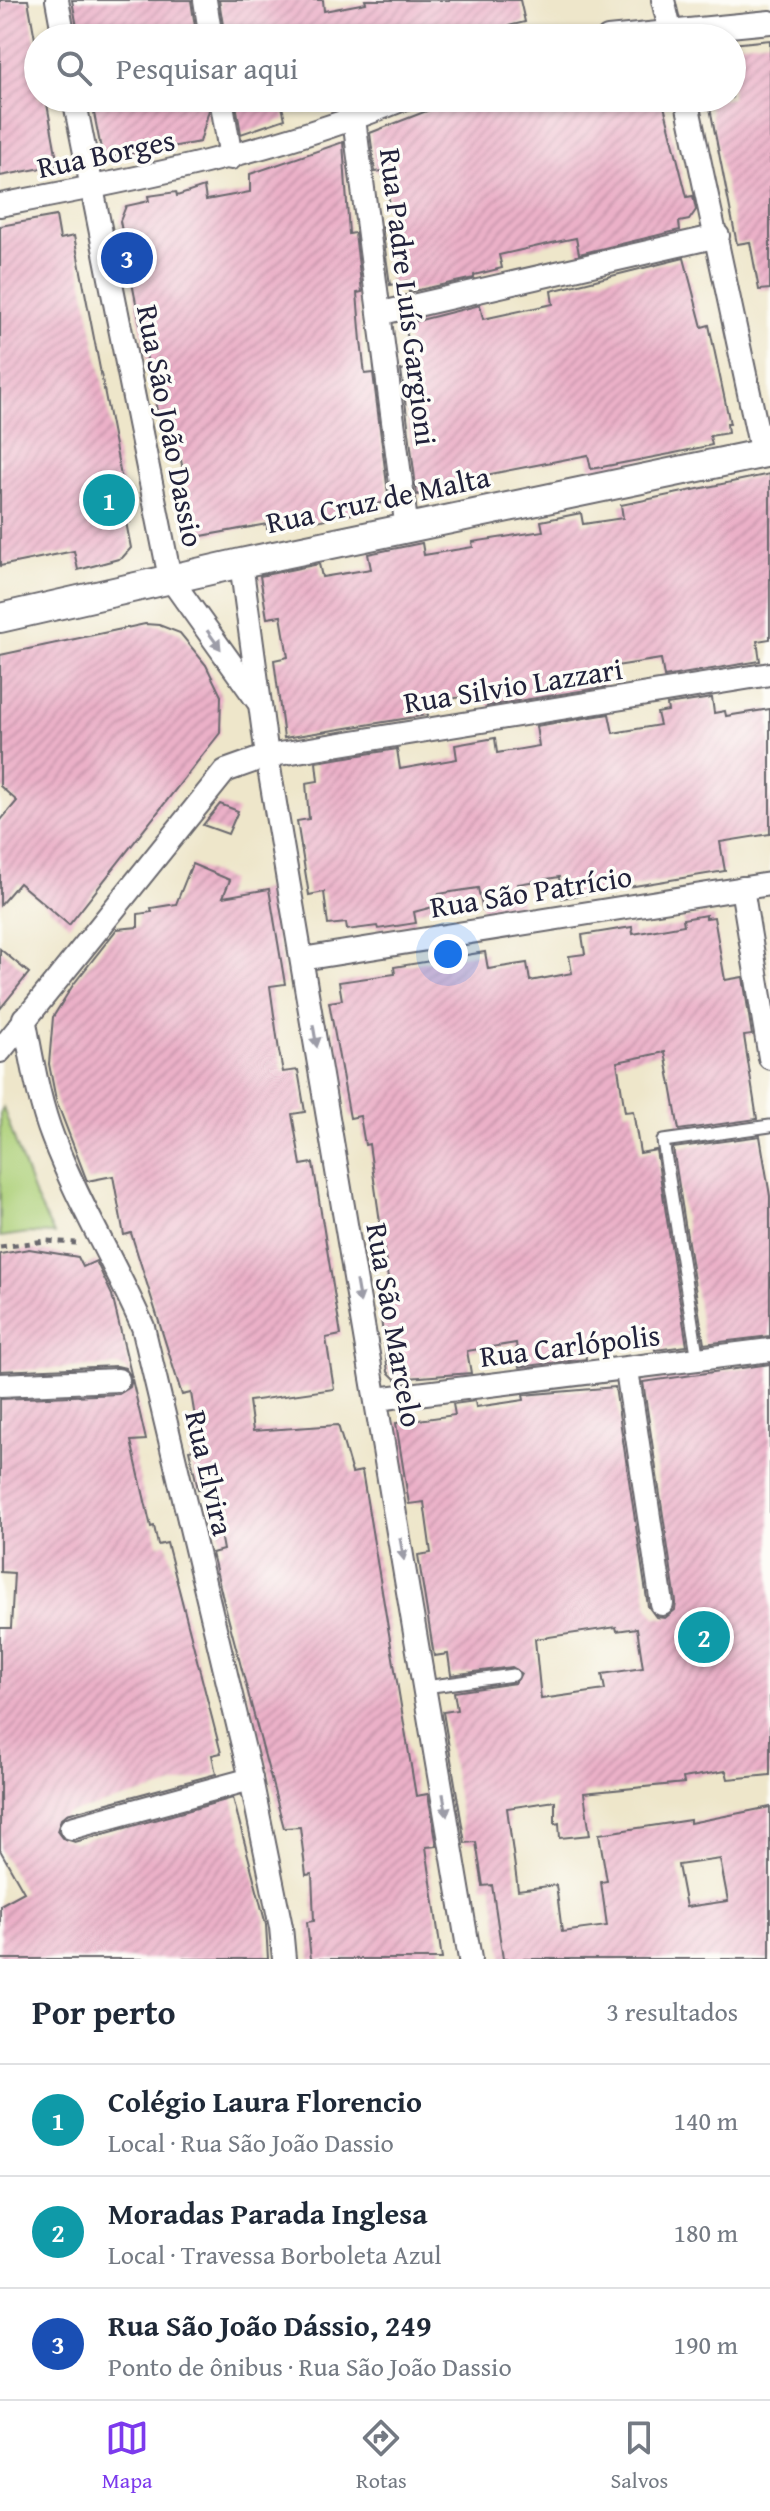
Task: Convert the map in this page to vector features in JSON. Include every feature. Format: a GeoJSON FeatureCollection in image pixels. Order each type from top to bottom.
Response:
{"type":"FeatureCollection","features":[{"type":"Feature","properties":{"kind":"street"},"geometry":{"type":"LineString","coordinates":[[57,0],[61,24]]}},
{"type":"Feature","properties":{"kind":"street"},"geometry":{"type":"LineString","coordinates":[[205,0],[209,24]]}},
{"type":"Feature","properties":{"kind":"street"},"geometry":{"type":"LineString","coordinates":[[663,0],[669,24]]}},
{"type":"Feature","properties":{"kind":"street"},"geometry":{"type":"LineString","coordinates":[[746,25],[770,22]]}},
{"type":"Feature","properties":{"kind":"street","name":"Rua São João Dassio"},"geometry":{"type":"LineString","coordinates":[[77,112],[170,578]]}},
{"type":"Feature","properties":{"kind":"street"},"geometry":{"type":"LineString","coordinates":[[223,112],[231,158]]}},
{"type":"Feature","properties":{"kind":"street","name":"Rua Borges"},"geometry":{"type":"LineString","coordinates":[[0,205],[231,158],[371,112]]}},
{"type":"Feature","properties":{"kind":"street"},"geometry":{"type":"LineString","coordinates":[[689,112],[766,453]]}},
{"type":"Feature","properties":{"kind":"street","name":"Rua Padre Luís Gargioni"},"geometry":{"type":"LineString","coordinates":[[354,119],[382,313],[407,530]]}},
{"type":"Feature","properties":{"kind":"street"},"geometry":{"type":"LineString","coordinates":[[382,313],[718,236]]}},
{"type":"Feature","properties":{"kind":"street","name":"Rua Cruz de Malta"},"geometry":{"type":"LineString","coordinates":[[0,618],[170,578],[766,453]]}},
{"type":"Feature","properties":{"kind":"street","name":"Rua São Marcelo"},"geometry":{"type":"LineString","coordinates":[[241,563],[267,756],[470,1959]]}},
{"type":"Feature","properties":{"kind":"street","name":"Rua São Marcelo"},"geometry":{"type":"LineString","coordinates":[[170,578],[258,701]]}},
{"type":"Feature","properties":{"kind":"street","name":"Rua Silvio Lazzari"},"geometry":{"type":"LineString","coordinates":[[0,1051],[225,771],[267,756],[770,674]]}},
{"type":"Feature","properties":{"kind":"street","name":"Rua São Patrício"},"geometry":{"type":"LineString","coordinates":[[302,959],[770,884]]}},
{"type":"Feature","properties":{"kind":"street"},"geometry":{"type":"LineString","coordinates":[[742,888],[770,1058]]}},
{"type":"Feature","properties":{"kind":"street","name":"Rua Elvira"},"geometry":{"type":"LineString","coordinates":[[24,1018],[52,1135],[76,1193],[105,1244],[143,1327],[251,1779],[281,1927],[284,1959]]}},
{"type":"Feature","properties":{"kind":"street","name":"Rua Carlópolis"},"geometry":{"type":"LineString","coordinates":[[377,1399],[770,1350]]}},
{"type":"Feature","properties":{"kind":"street"},"geometry":{"type":"LineString","coordinates":[[627,1370],[662,1604]]}},
{"type":"Feature","properties":{"kind":"street"},"geometry":{"type":"LineString","coordinates":[[0,1385],[118,1380]]}},
{"type":"Feature","properties":{"kind":"street"},"geometry":{"type":"LineString","coordinates":[[71,1828],[251,1779]]}},
{"type":"Feature","properties":{"kind":"lane"},"geometry":{"type":"LineString","coordinates":[[698,1360],[661,1147],[668,1137],[770,1126]]}},
{"type":"Feature","properties":{"kind":"lane"},"geometry":{"type":"LineString","coordinates":[[425,1687],[513,1675]]}},
{"type":"Feature","properties":{"kind":"path"},"geometry":{"type":"LineString","coordinates":[[0,1247],[46,1241],[105,1244]]}},
{"type":"Feature","properties":{"kind":"green space"},"geometry":{"type":"Polygon","coordinates":[[[3,1108],[34,1194],[54,1234],[28,1233],[0,1237],[0,1114],[3,1108]]]}},
{"type":"Feature","properties":{"kind":"building"},"geometry":{"type":"Polygon","coordinates":[[[0,0],[28,0],[32,24],[24,24],[24,112],[49,112],[58,165],[0,176],[0,0]]]}},
{"type":"Feature","properties":{"kind":"building"},"geometry":{"type":"Polygon","coordinates":[[[72,0],[191,0],[195,24],[76,24],[72,0]]]}},
{"type":"Feature","properties":{"kind":"building"},"geometry":{"type":"Polygon","coordinates":[[[219,0],[323,0],[324,11],[366,3],[365,0],[520,0],[525,22],[517,24],[223,24],[219,0]]]}},
{"type":"Feature","properties":{"kind":"building"},"geometry":{"type":"Polygon","coordinates":[[[770,40],[770,289],[759,290],[750,242],[737,244],[711,112],[746,112],[746,43],[770,40]]]}},
{"type":"Feature","properties":{"kind":"building"},"geometry":{"type":"Polygon","coordinates":[[[94,112],[208,112],[200,142],[111,157],[101,149],[94,112]]]}},
{"type":"Feature","properties":{"kind":"building"},"geometry":{"type":"Polygon","coordinates":[[[237,112],[283,112],[285,119],[241,134],[237,112]]]}},
{"type":"Feature","properties":{"kind":"building"},"geometry":{"type":"Polygon","coordinates":[[[424,112],[666,112],[687,197],[693,196],[696,210],[689,220],[679,222],[680,230],[579,254],[576,238],[499,255],[502,268],[474,275],[474,278],[409,292],[407,281],[390,285],[382,227],[395,224],[382,171],[375,172],[370,133],[424,112]]]}},
{"type":"Feature","properties":{"kind":"building"},"geometry":{"type":"Polygon","coordinates":[[[343,142],[349,234],[355,233],[362,292],[357,293],[365,374],[373,373],[389,501],[377,504],[378,509],[321,520],[267,529],[267,524],[196,537],[181,460],[167,462],[120,221],[126,206],[149,201],[148,196],[176,192],[177,196],[204,187],[206,200],[250,192],[250,174],[343,142]]]}},
{"type":"Feature","properties":{"kind":"building"},"geometry":{"type":"Polygon","coordinates":[[[56,216],[60,239],[74,236],[130,522],[126,522],[131,548],[122,558],[78,570],[74,551],[0,566],[0,226],[56,216]]]}},
{"type":"Feature","properties":{"kind":"building"},"geometry":{"type":"Polygon","coordinates":[[[684,258],[702,327],[709,325],[730,424],[727,424],[728,433],[710,436],[712,445],[670,454],[591,469],[588,455],[470,478],[472,490],[461,493],[432,498],[431,491],[417,495],[401,370],[409,369],[407,357],[411,356],[405,324],[480,305],[483,319],[553,304],[551,291],[684,258]]]}},
{"type":"Feature","properties":{"kind":"building"},"geometry":{"type":"Polygon","coordinates":[[[770,474],[770,639],[757,641],[760,661],[664,677],[661,659],[603,668],[605,687],[487,706],[485,694],[426,702],[428,715],[284,738],[274,660],[288,657],[281,616],[267,618],[260,576],[319,564],[322,577],[371,569],[368,554],[422,543],[424,555],[473,547],[472,542],[543,531],[541,521],[581,513],[583,524],[623,518],[621,505],[770,474]]]}},
{"type":"Feature","properties":{"kind":"building"},"geometry":{"type":"Polygon","coordinates":[[[145,624],[159,625],[180,633],[206,665],[221,696],[220,733],[69,925],[19,883],[0,905],[0,821],[17,801],[0,786],[0,655],[145,624]]]}},
{"type":"Feature","properties":{"kind":"building"},"geometry":{"type":"Polygon","coordinates":[[[712,698],[714,713],[725,711],[726,716],[770,709],[770,834],[720,842],[725,871],[562,898],[559,877],[518,884],[521,904],[483,911],[478,888],[438,894],[440,905],[414,912],[416,923],[378,929],[377,926],[347,930],[346,923],[328,925],[324,892],[309,895],[297,821],[309,819],[306,783],[318,781],[316,762],[397,749],[400,769],[457,759],[455,745],[495,738],[497,753],[539,746],[536,726],[609,714],[613,733],[660,725],[657,713],[668,711],[667,705],[712,698]]]}},
{"type":"Feature","properties":{"kind":"building"},"geometry":{"type":"Polygon","coordinates":[[[220,804],[238,811],[228,834],[203,825],[220,804]]]}},
{"type":"Feature","properties":{"kind":"building"},"geometry":{"type":"Polygon","coordinates":[[[192,864],[230,880],[223,897],[269,889],[285,984],[270,986],[279,1051],[283,1072],[298,1070],[305,1112],[292,1114],[301,1165],[313,1163],[341,1335],[326,1338],[334,1389],[249,1401],[253,1431],[338,1425],[352,1473],[362,1471],[416,1796],[428,1794],[437,1846],[426,1847],[442,1959],[311,1959],[307,1922],[314,1921],[312,1874],[306,1875],[300,1827],[284,1828],[222,1595],[212,1553],[223,1550],[211,1487],[198,1489],[189,1450],[200,1448],[191,1393],[182,1395],[131,1233],[124,1235],[113,1176],[87,1181],[56,1100],[49,1064],[53,1017],[73,985],[117,929],[138,927],[138,914],[152,912],[151,908],[176,904],[192,864]]]}},
{"type":"Feature","properties":{"kind":"building"},"geometry":{"type":"Polygon","coordinates":[[[706,915],[706,918],[714,917],[725,980],[743,977],[752,1035],[744,1036],[757,1119],[679,1130],[665,1052],[617,1062],[625,1112],[633,1111],[640,1153],[656,1150],[687,1346],[655,1350],[652,1332],[584,1341],[586,1359],[519,1367],[516,1343],[467,1351],[471,1373],[395,1379],[388,1372],[377,1288],[389,1286],[369,1144],[365,1145],[360,1116],[350,1118],[329,1002],[342,1000],[339,982],[395,974],[394,967],[485,952],[488,969],[527,963],[530,981],[572,973],[569,956],[585,954],[582,935],[632,927],[633,934],[684,925],[683,919],[706,915]]]}},
{"type":"Feature","properties":{"kind":"building"},"geometry":{"type":"Polygon","coordinates":[[[0,949],[29,973],[0,1009],[0,949]]]}},
{"type":"Feature","properties":{"kind":"building"},"geometry":{"type":"Polygon","coordinates":[[[760,1136],[770,1196],[770,1336],[704,1344],[673,1148],[760,1136]]]}},
{"type":"Feature","properties":{"kind":"building"},"geometry":{"type":"Polygon","coordinates":[[[29,1249],[78,1257],[83,1267],[96,1261],[112,1295],[132,1378],[125,1368],[117,1366],[0,1371],[0,1254],[29,1249]]]}},
{"type":"Feature","properties":{"kind":"building"},"geometry":{"type":"Polygon","coordinates":[[[770,1364],[770,1775],[728,1779],[726,1771],[683,1778],[684,1783],[584,1793],[590,1835],[560,1838],[559,1823],[555,1824],[555,1801],[507,1808],[518,1890],[556,1885],[562,1932],[607,1926],[601,1882],[607,1881],[599,1834],[690,1820],[690,1823],[770,1807],[770,1959],[503,1959],[492,1885],[483,1886],[476,1842],[465,1843],[443,1712],[457,1710],[454,1692],[515,1683],[521,1673],[512,1667],[451,1675],[448,1654],[434,1656],[418,1555],[431,1553],[424,1502],[409,1504],[396,1423],[455,1415],[453,1404],[475,1401],[476,1407],[524,1400],[523,1395],[615,1387],[648,1606],[656,1617],[665,1618],[675,1610],[676,1602],[643,1382],[770,1364]],[[616,1627],[535,1639],[541,1699],[605,1690],[602,1674],[643,1668],[637,1628],[617,1631],[616,1627]],[[720,1859],[678,1865],[686,1907],[728,1901],[720,1859]]]}},
{"type":"Feature","properties":{"kind":"building"},"geometry":{"type":"Polygon","coordinates":[[[132,1379],[146,1440],[131,1441],[151,1527],[154,1526],[158,1545],[167,1543],[221,1753],[212,1755],[216,1774],[67,1814],[61,1819],[57,1831],[62,1838],[75,1842],[233,1798],[266,1925],[268,1959],[0,1959],[0,1905],[24,1892],[0,1850],[0,1628],[11,1628],[14,1573],[0,1572],[0,1399],[119,1394],[130,1387],[132,1379]]]}},
{"type":"Feature","properties":{"kind":"place","name":"Rua São João Dássio, 249"},"geometry":{"type":"Point","coordinates":[127,258]}},
{"type":"Feature","properties":{"kind":"place","name":"Colégio Laura Florencio"},"geometry":{"type":"Point","coordinates":[109,500]}},
{"type":"Feature","properties":{"kind":"place","name":"Moradas Parada Inglesa"},"geometry":{"type":"Point","coordinates":[704,1637]}}]}
